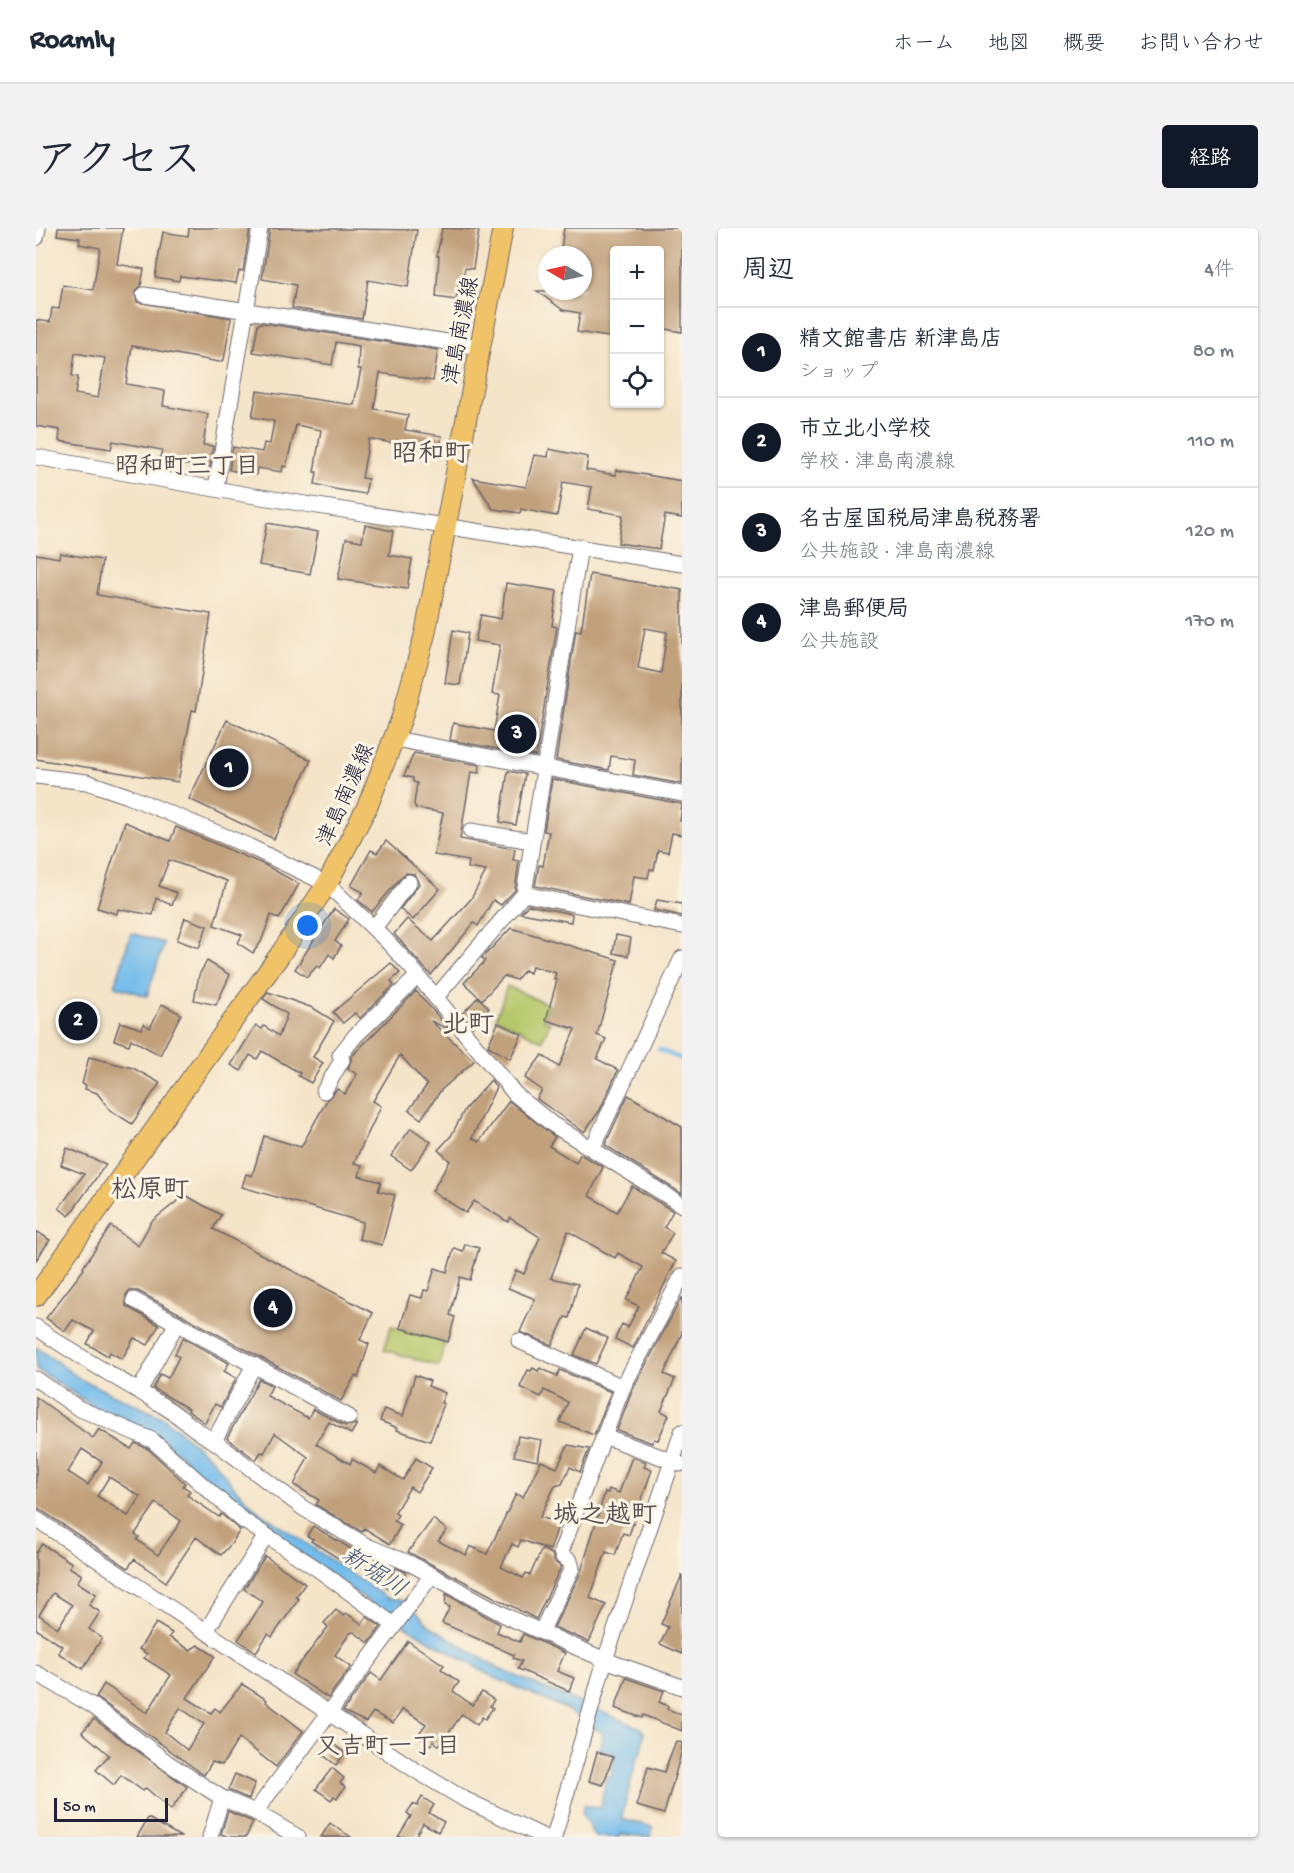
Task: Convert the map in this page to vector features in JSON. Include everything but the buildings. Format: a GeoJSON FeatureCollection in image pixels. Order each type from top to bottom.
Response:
{"type":"FeatureCollection","features":[{"type":"Feature","properties":{"kind":"main road","name":"津島南濃線"},"geometry":{"type":"LineString","coordinates":[[36,1296],[279,956],[327,884],[368,805],[394,739],[417,669],[503,228]]}},
{"type":"Feature","properties":{"kind":"street"},"geometry":{"type":"LineString","coordinates":[[36,238],[38,228]]}},
{"type":"Feature","properties":{"kind":"street"},"geometry":{"type":"LineString","coordinates":[[216,487],[260,228]]}},
{"type":"Feature","properties":{"kind":"street"},"geometry":{"type":"LineString","coordinates":[[144,296],[480,347]]}},
{"type":"Feature","properties":{"kind":"street"},"geometry":{"type":"LineString","coordinates":[[36,457],[682,564]]}},
{"type":"Feature","properties":{"kind":"street"},"geometry":{"type":"LineString","coordinates":[[436,997],[524,894],[580,547]]}},
{"type":"Feature","properties":{"kind":"street"},"geometry":{"type":"LineString","coordinates":[[394,739],[682,794]]}},
{"type":"Feature","properties":{"kind":"street"},"geometry":{"type":"LineString","coordinates":[[36,776],[87,783],[128,796],[255,849],[327,884],[374,928],[418,976],[515,1094],[552,1124],[682,1205]]}},
{"type":"Feature","properties":{"kind":"street"},"geometry":{"type":"LineString","coordinates":[[471,831],[532,841]]}},
{"type":"Feature","properties":{"kind":"street"},"geometry":{"type":"LineString","coordinates":[[374,928],[409,882]]}},
{"type":"Feature","properties":{"kind":"street"},"geometry":{"type":"LineString","coordinates":[[524,894],[682,926]]}},
{"type":"Feature","properties":{"kind":"street"},"geometry":{"type":"LineString","coordinates":[[592,1149],[677,979],[682,958]]}},
{"type":"Feature","properties":{"kind":"street"},"geometry":{"type":"LineString","coordinates":[[324,1091],[342,1060],[340,1055],[355,1036],[418,976]]}},
{"type":"Feature","properties":{"kind":"street"},"geometry":{"type":"LineString","coordinates":[[541,1632],[572,1568],[570,1561],[563,1557],[561,1552],[623,1387],[682,1276]]}},
{"type":"Feature","properties":{"kind":"street"},"geometry":{"type":"LineString","coordinates":[[134,1300],[349,1417]]}},
{"type":"Feature","properties":{"kind":"street"},"geometry":{"type":"LineString","coordinates":[[139,1391],[177,1323]]}},
{"type":"Feature","properties":{"kind":"street"},"geometry":{"type":"LineString","coordinates":[[36,1327],[73,1355],[175,1413],[200,1434],[214,1441],[303,1508],[339,1531],[432,1575],[510,1618],[605,1660],[682,1687]]}},
{"type":"Feature","properties":{"kind":"street"},"geometry":{"type":"LineString","coordinates":[[519,1341],[623,1387]]}},
{"type":"Feature","properties":{"kind":"street"},"geometry":{"type":"LineString","coordinates":[[214,1441],[254,1365]]}},
{"type":"Feature","properties":{"kind":"street"},"geometry":{"type":"LineString","coordinates":[[36,1379],[78,1408],[152,1440],[189,1470],[214,1496],[265,1537],[319,1570],[394,1625]]}},
{"type":"Feature","properties":{"kind":"street"},"geometry":{"type":"LineString","coordinates":[[554,1837],[592,1700],[677,1463],[682,1432]]}},
{"type":"Feature","properties":{"kind":"street"},"geometry":{"type":"LineString","coordinates":[[604,1436],[677,1463]]}},
{"type":"Feature","properties":{"kind":"street"},"geometry":{"type":"LineString","coordinates":[[36,1519],[415,1770],[464,1799],[544,1837]]}},
{"type":"Feature","properties":{"kind":"street"},"geometry":{"type":"LineString","coordinates":[[206,1631],[265,1537]]}},
{"type":"Feature","properties":{"kind":"street"},"geometry":{"type":"LineString","coordinates":[[255,1812],[432,1575]]}},
{"type":"Feature","properties":{"kind":"street"},"geometry":{"type":"LineString","coordinates":[[36,1673],[93,1706],[168,1763],[222,1798],[255,1812],[298,1837]]}},
{"type":"Feature","properties":{"kind":"street"},"geometry":{"type":"LineString","coordinates":[[210,1837],[222,1798]]}},
{"type":"Feature","properties":{"kind":"green space"},"geometry":{"type":"Polygon","coordinates":[[[507,986],[549,1005],[544,1021],[550,1023],[542,1041],[496,1018],[507,986]]]}},
{"type":"Feature","properties":{"kind":"green space"},"geometry":{"type":"Polygon","coordinates":[[[391,1326],[445,1342],[439,1366],[384,1350],[391,1326]]]}},
{"type":"Feature","properties":{"kind":"water"},"geometry":{"type":"Polygon","coordinates":[[[131,933],[164,943],[147,996],[115,986],[131,933]]]}},
{"type":"Feature","properties":{"kind":"water"},"geometry":{"type":"Polygon","coordinates":[[[36,1347],[82,1380],[164,1418],[214,1461],[235,1488],[257,1510],[387,1598],[406,1601],[429,1625],[499,1669],[641,1728],[644,1733],[641,1755],[638,1755],[621,1819],[653,1827],[650,1837],[620,1834],[619,1837],[595,1837],[582,1814],[584,1805],[600,1808],[607,1776],[611,1776],[615,1754],[599,1750],[603,1735],[601,1732],[566,1709],[493,1677],[393,1619],[246,1515],[160,1437],[99,1410],[36,1369],[36,1347]]]}},
{"type":"Feature","properties":{"kind":"waterway"},"geometry":{"type":"LineString","coordinates":[[659,1050],[682,1059]]}},
{"type":"Feature","properties":{"kind":"place","name":"名古屋国税局津島税務署"},"geometry":{"type":"Point","coordinates":[517,734]}},
{"type":"Feature","properties":{"kind":"place","name":"精文館書店 新津島店"},"geometry":{"type":"Point","coordinates":[229,768]}},
{"type":"Feature","properties":{"kind":"place","name":"市立北小学校"},"geometry":{"type":"Point","coordinates":[78,1021]}},
{"type":"Feature","properties":{"kind":"place","name":"津島郵便局"},"geometry":{"type":"Point","coordinates":[273,1308]}},
{"type":"Feature","properties":{"kind":"district","name":"昭和町"},"geometry":{"type":"Point","coordinates":[431,452]}},
{"type":"Feature","properties":{"kind":"district","name":"昭和町三丁目"},"geometry":{"type":"Point","coordinates":[187,465]}},
{"type":"Feature","properties":{"kind":"district","name":"北町"},"geometry":{"type":"Point","coordinates":[468,1023]}},
{"type":"Feature","properties":{"kind":"district","name":"松原町"},"geometry":{"type":"Point","coordinates":[150,1188]}},
{"type":"Feature","properties":{"kind":"district","name":"城之越町"},"geometry":{"type":"Point","coordinates":[605,1513]}},
{"type":"Feature","properties":{"kind":"district","name":"又吉町一丁目"},"geometry":{"type":"Point","coordinates":[388,1745]}},
{"type":"Feature","properties":{"kind":"water label","name":"新堀川"},"geometry":{"type":"Point","coordinates":[375,1571]}}]}
